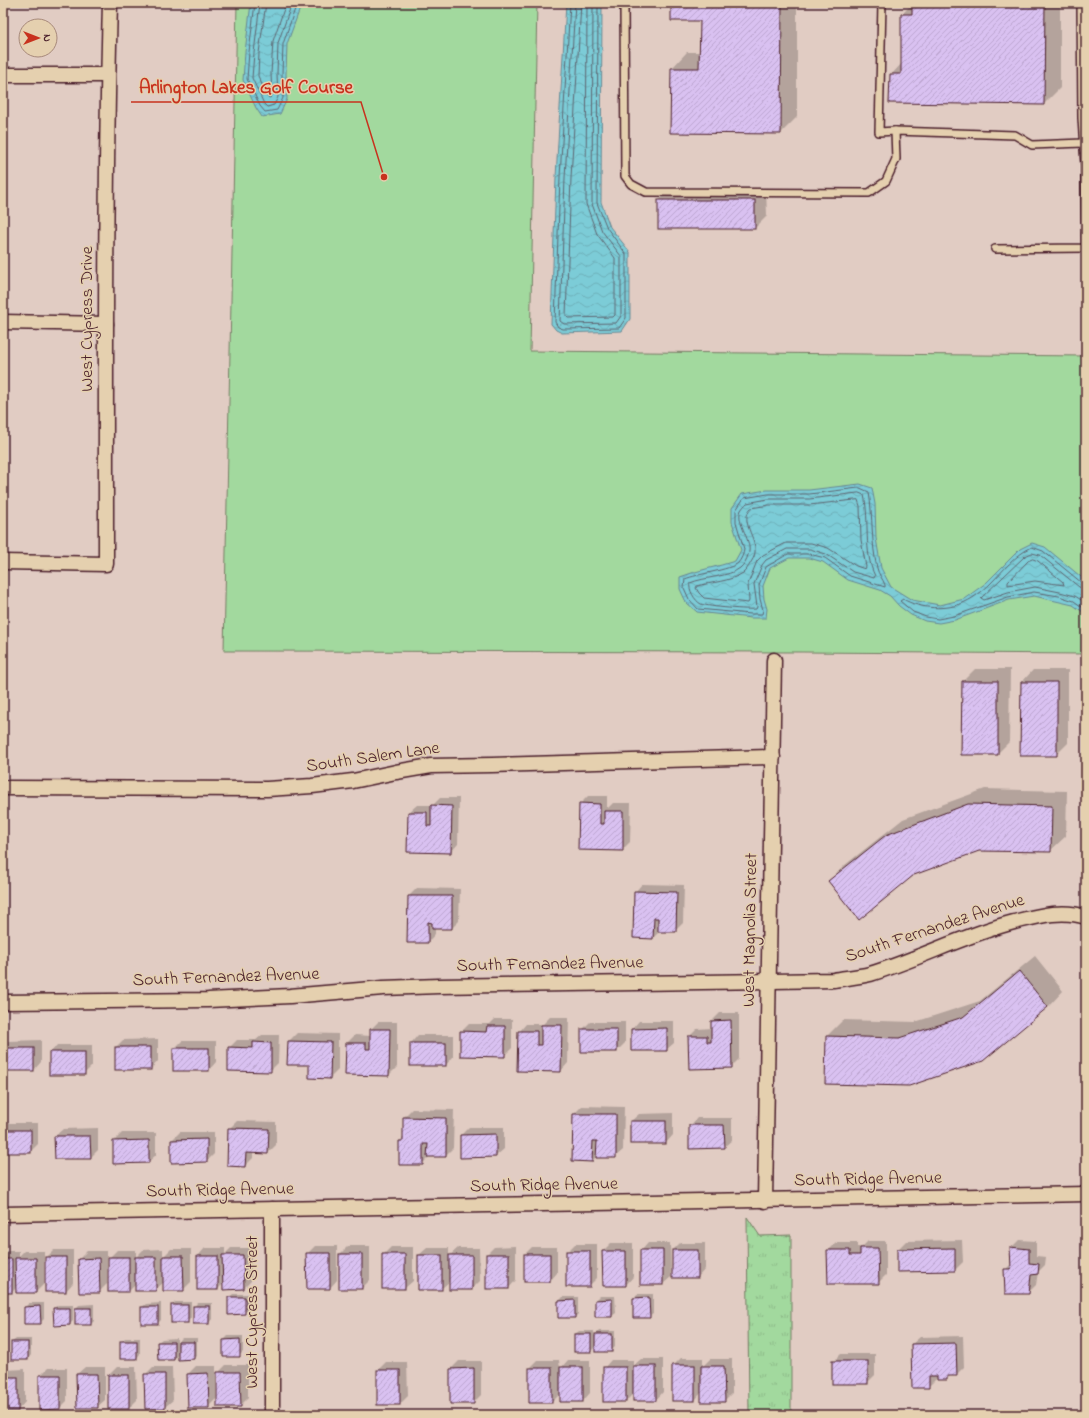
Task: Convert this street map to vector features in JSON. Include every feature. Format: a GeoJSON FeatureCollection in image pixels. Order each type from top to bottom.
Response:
{"type":"FeatureCollection","features":[{"type":"Feature","properties":{"kind":"street","name":"West Cypress Drive"},"geometry":{"type":"LineString","coordinates":[[3,562],[106,564],[106,324],[110,3]]}},
{"type":"Feature","properties":{"kind":"street"},"geometry":{"type":"LineString","coordinates":[[3,75],[108,75]]}},
{"type":"Feature","properties":{"kind":"street"},"geometry":{"type":"LineString","coordinates":[[3,322],[106,324]]}},
{"type":"Feature","properties":{"kind":"street","name":"West Magnolia Street"},"geometry":{"type":"LineString","coordinates":[[765,1201],[774,660]]}},
{"type":"Feature","properties":{"kind":"street","name":"South Salem Lane"},"geometry":{"type":"LineString","coordinates":[[3,788],[267,789],[353,781],[431,766],[492,766],[773,757]]}},
{"type":"Feature","properties":{"kind":"street","name":"South Fernandez Avenue"},"geometry":{"type":"LineString","coordinates":[[3,1002],[208,1000],[290,996],[383,988],[439,986],[834,980],[869,974],[912,959],[979,932],[1012,922],[1041,915],[1075,913],[1086,916]]}},
{"type":"Feature","properties":{"kind":"street","name":"South Ridge Avenue"},"geometry":{"type":"LineString","coordinates":[[3,1214],[1086,1194]]}},
{"type":"Feature","properties":{"kind":"street","name":"West Cypress Street"},"geometry":{"type":"LineString","coordinates":[[272,1209],[272,1415]]}},
{"type":"Feature","properties":{"kind":"lane"},"geometry":{"type":"LineString","coordinates":[[624,3],[625,176],[631,184],[646,192],[869,193],[886,181],[896,159],[895,131]]}},
{"type":"Feature","properties":{"kind":"lane"},"geometry":{"type":"LineString","coordinates":[[882,3],[879,132],[895,131],[1015,135],[1032,145],[1083,143]]}},
{"type":"Feature","properties":{"kind":"lane"},"geometry":{"type":"LineString","coordinates":[[995,249],[1086,248],[1082,118],[1081,3]]}},
{"type":"Feature","properties":{"kind":"green space"},"geometry":{"type":"Polygon","coordinates":[[[237,3],[537,3],[530,351],[1086,356],[1086,654],[224,651],[237,3]]]}},
{"type":"Feature","properties":{"kind":"green space"},"geometry":{"type":"Polygon","coordinates":[[[747,1217],[760,1236],[791,1235],[791,1415],[749,1415],[747,1217]]]}},
{"type":"Feature","properties":{"kind":"water"},"geometry":{"type":"Polygon","coordinates":[[[251,3],[302,3],[287,44],[287,99],[280,114],[262,117],[256,108],[243,80],[251,3]]]}},
{"type":"Feature","properties":{"kind":"water"},"geometry":{"type":"Polygon","coordinates":[[[566,3],[602,3],[601,202],[610,227],[630,252],[630,319],[622,331],[562,333],[556,330],[551,324],[556,177],[566,3]]]}},
{"type":"Feature","properties":{"kind":"water"},"geometry":{"type":"Polygon","coordinates":[[[860,484],[872,488],[875,504],[876,538],[881,568],[891,587],[912,600],[940,605],[964,599],[986,583],[1020,549],[1032,543],[1045,547],[1086,581],[1086,614],[1073,605],[1034,596],[1009,600],[955,620],[939,623],[925,621],[911,615],[899,606],[890,596],[880,590],[848,580],[823,562],[809,558],[789,558],[770,568],[763,586],[764,599],[767,609],[766,618],[751,618],[697,612],[686,602],[680,589],[680,577],[735,561],[741,550],[732,522],[732,508],[742,494],[767,490],[809,490],[860,484]]]}},
{"type":"Feature","properties":{"kind":"building"},"geometry":{"type":"Polygon","coordinates":[[[671,3],[782,3],[781,134],[670,133],[671,68],[699,68],[700,21],[671,21],[671,3]]]}},
{"type":"Feature","properties":{"kind":"building"},"geometry":{"type":"Polygon","coordinates":[[[912,3],[1045,3],[1044,105],[889,103],[890,74],[901,74],[901,14],[912,14],[912,3]]]}},
{"type":"Feature","properties":{"kind":"building"},"geometry":{"type":"Polygon","coordinates":[[[658,200],[755,200],[755,229],[658,229],[658,200]]]}},
{"type":"Feature","properties":{"kind":"building"},"geometry":{"type":"Polygon","coordinates":[[[962,681],[998,681],[998,755],[961,755],[962,681]]]}},
{"type":"Feature","properties":{"kind":"building"},"geometry":{"type":"Polygon","coordinates":[[[1021,682],[1057,682],[1057,756],[1020,756],[1021,682]]]}},
{"type":"Feature","properties":{"kind":"building"},"geometry":{"type":"Polygon","coordinates":[[[579,803],[600,804],[600,824],[604,824],[604,811],[623,811],[623,851],[578,850],[579,803]]]}},
{"type":"Feature","properties":{"kind":"building"},"geometry":{"type":"Polygon","coordinates":[[[968,804],[1052,806],[1051,852],[979,851],[914,875],[859,920],[828,881],[886,835],[968,804]]]}},
{"type":"Feature","properties":{"kind":"building"},"geometry":{"type":"Polygon","coordinates":[[[431,805],[452,806],[451,853],[407,852],[408,812],[427,812],[427,826],[431,826],[431,805]]]}},
{"type":"Feature","properties":{"kind":"building"},"geometry":{"type":"Polygon","coordinates":[[[634,891],[677,892],[676,932],[658,932],[658,918],[654,918],[653,939],[633,938],[634,891]]]}},
{"type":"Feature","properties":{"kind":"building"},"geometry":{"type":"Polygon","coordinates":[[[408,896],[452,896],[452,929],[432,929],[432,923],[428,922],[428,943],[407,943],[408,896]]]}},
{"type":"Feature","properties":{"kind":"building"},"geometry":{"type":"Polygon","coordinates":[[[1019,971],[1048,1007],[983,1061],[909,1086],[825,1084],[826,1036],[899,1038],[963,1017],[1019,971]]]}},
{"type":"Feature","properties":{"kind":"building"},"geometry":{"type":"Polygon","coordinates":[[[731,1020],[732,1068],[689,1069],[688,1036],[707,1036],[707,1042],[711,1042],[711,1021],[731,1020]]]}},
{"type":"Feature","properties":{"kind":"building"},"geometry":{"type":"Polygon","coordinates":[[[541,1025],[562,1025],[561,1072],[517,1071],[518,1031],[537,1031],[537,1045],[541,1045],[541,1025]]]}},
{"type":"Feature","properties":{"kind":"building"},"geometry":{"type":"Polygon","coordinates":[[[487,1026],[505,1026],[505,1057],[460,1056],[460,1031],[486,1032],[487,1026]]]}},
{"type":"Feature","properties":{"kind":"building"},"geometry":{"type":"Polygon","coordinates":[[[667,1028],[667,1051],[631,1051],[631,1029],[667,1028]]]}},
{"type":"Feature","properties":{"kind":"building"},"geometry":{"type":"Polygon","coordinates":[[[370,1029],[390,1029],[389,1076],[345,1075],[346,1043],[366,1043],[366,1049],[370,1049],[370,1029]]]}},
{"type":"Feature","properties":{"kind":"building"},"geometry":{"type":"Polygon","coordinates":[[[581,1029],[617,1029],[617,1052],[581,1052],[581,1029]]]}},
{"type":"Feature","properties":{"kind":"building"},"geometry":{"type":"Polygon","coordinates":[[[288,1041],[331,1042],[330,1079],[309,1078],[309,1065],[287,1065],[288,1041]]]}},
{"type":"Feature","properties":{"kind":"building"},"geometry":{"type":"Polygon","coordinates":[[[253,1042],[271,1043],[271,1072],[228,1071],[228,1047],[253,1048],[253,1042]]]}},
{"type":"Feature","properties":{"kind":"building"},"geometry":{"type":"Polygon","coordinates":[[[410,1043],[446,1043],[446,1066],[410,1066],[410,1043]]]}},
{"type":"Feature","properties":{"kind":"building"},"geometry":{"type":"Polygon","coordinates":[[[115,1047],[151,1047],[151,1070],[115,1070],[115,1047]]]}},
{"type":"Feature","properties":{"kind":"building"},"geometry":{"type":"Polygon","coordinates":[[[3,1048],[34,1048],[34,1071],[3,1071],[3,1048]]]}},
{"type":"Feature","properties":{"kind":"building"},"geometry":{"type":"Polygon","coordinates":[[[173,1048],[209,1048],[209,1071],[173,1071],[173,1048]]]}},
{"type":"Feature","properties":{"kind":"building"},"geometry":{"type":"Polygon","coordinates":[[[49,1052],[85,1052],[85,1075],[49,1075],[49,1052]]]}},
{"type":"Feature","properties":{"kind":"building"},"geometry":{"type":"Polygon","coordinates":[[[573,1114],[616,1114],[616,1158],[596,1158],[597,1141],[593,1141],[592,1162],[572,1161],[573,1114]]]}},
{"type":"Feature","properties":{"kind":"building"},"geometry":{"type":"Polygon","coordinates":[[[403,1117],[446,1118],[446,1157],[427,1157],[428,1144],[423,1144],[423,1165],[399,1165],[399,1141],[403,1141],[403,1117]]]}},
{"type":"Feature","properties":{"kind":"building"},"geometry":{"type":"Polygon","coordinates":[[[630,1121],[666,1121],[666,1144],[630,1144],[630,1121]]]}},
{"type":"Feature","properties":{"kind":"building"},"geometry":{"type":"Polygon","coordinates":[[[689,1125],[724,1125],[725,1148],[689,1149],[689,1125]]]}},
{"type":"Feature","properties":{"kind":"building"},"geometry":{"type":"Polygon","coordinates":[[[228,1128],[269,1129],[268,1154],[246,1153],[245,1167],[227,1166],[228,1128]]]}},
{"type":"Feature","properties":{"kind":"building"},"geometry":{"type":"Polygon","coordinates":[[[3,1130],[31,1130],[31,1153],[3,1153],[3,1130]]]}},
{"type":"Feature","properties":{"kind":"building"},"geometry":{"type":"Polygon","coordinates":[[[496,1134],[496,1157],[460,1158],[460,1135],[496,1134]]]}},
{"type":"Feature","properties":{"kind":"building"},"geometry":{"type":"Polygon","coordinates":[[[54,1136],[90,1136],[91,1159],[55,1159],[54,1136]]]}},
{"type":"Feature","properties":{"kind":"building"},"geometry":{"type":"Polygon","coordinates":[[[207,1139],[207,1162],[171,1163],[171,1140],[207,1139]]]}},
{"type":"Feature","properties":{"kind":"building"},"geometry":{"type":"Polygon","coordinates":[[[149,1140],[149,1163],[113,1164],[113,1141],[149,1140]]]}},
{"type":"Feature","properties":{"kind":"building"},"geometry":{"type":"Polygon","coordinates":[[[1010,1247],[1029,1249],[1029,1263],[1039,1264],[1038,1274],[1031,1275],[1029,1294],[1005,1294],[1004,1269],[1011,1269],[1010,1247]]]}},
{"type":"Feature","properties":{"kind":"building"},"geometry":{"type":"Polygon","coordinates":[[[860,1248],[878,1248],[879,1284],[828,1284],[827,1250],[850,1250],[850,1255],[860,1255],[860,1248]]]}},
{"type":"Feature","properties":{"kind":"building"},"geometry":{"type":"Polygon","coordinates":[[[955,1248],[955,1271],[897,1272],[897,1249],[955,1248]]]}},
{"type":"Feature","properties":{"kind":"building"},"geometry":{"type":"Polygon","coordinates":[[[640,1250],[663,1250],[663,1285],[640,1285],[640,1250]]]}},
{"type":"Feature","properties":{"kind":"building"},"geometry":{"type":"Polygon","coordinates":[[[672,1250],[698,1250],[698,1278],[672,1278],[672,1250]]]}},
{"type":"Feature","properties":{"kind":"building"},"geometry":{"type":"Polygon","coordinates":[[[566,1251],[590,1251],[590,1287],[566,1287],[566,1251]]]}},
{"type":"Feature","properties":{"kind":"building"},"geometry":{"type":"Polygon","coordinates":[[[602,1251],[626,1251],[626,1286],[603,1286],[602,1251]]]}},
{"type":"Feature","properties":{"kind":"building"},"geometry":{"type":"Polygon","coordinates":[[[306,1253],[330,1253],[330,1289],[307,1289],[306,1253]]]}},
{"type":"Feature","properties":{"kind":"building"},"geometry":{"type":"Polygon","coordinates":[[[339,1254],[362,1254],[362,1289],[339,1289],[339,1254]]]}},
{"type":"Feature","properties":{"kind":"building"},"geometry":{"type":"Polygon","coordinates":[[[382,1254],[405,1254],[405,1289],[382,1289],[382,1254]]]}},
{"type":"Feature","properties":{"kind":"building"},"geometry":{"type":"Polygon","coordinates":[[[486,1254],[509,1254],[509,1289],[486,1289],[486,1254]]]}},
{"type":"Feature","properties":{"kind":"building"},"geometry":{"type":"Polygon","coordinates":[[[524,1254],[550,1254],[550,1282],[524,1282],[524,1254]]]}},
{"type":"Feature","properties":{"kind":"building"},"geometry":{"type":"Polygon","coordinates":[[[222,1255],[243,1255],[244,1289],[223,1290],[222,1255]]]}},
{"type":"Feature","properties":{"kind":"building"},"geometry":{"type":"Polygon","coordinates":[[[418,1255],[442,1255],[442,1290],[418,1290],[418,1255]]]}},
{"type":"Feature","properties":{"kind":"building"},"geometry":{"type":"Polygon","coordinates":[[[449,1255],[472,1255],[472,1290],[449,1290],[449,1255]]]}},
{"type":"Feature","properties":{"kind":"building"},"geometry":{"type":"Polygon","coordinates":[[[163,1256],[183,1256],[184,1291],[163,1291],[163,1256]]]}},
{"type":"Feature","properties":{"kind":"building"},"geometry":{"type":"Polygon","coordinates":[[[197,1256],[218,1256],[218,1290],[197,1290],[197,1256]]]}},
{"type":"Feature","properties":{"kind":"building"},"geometry":{"type":"Polygon","coordinates":[[[45,1257],[66,1257],[66,1292],[45,1292],[45,1257]]]}},
{"type":"Feature","properties":{"kind":"building"},"geometry":{"type":"Polygon","coordinates":[[[108,1257],[129,1257],[129,1292],[108,1292],[108,1257]]]}},
{"type":"Feature","properties":{"kind":"building"},"geometry":{"type":"Polygon","coordinates":[[[135,1257],[156,1257],[156,1291],[135,1291],[135,1257]]]}},
{"type":"Feature","properties":{"kind":"building"},"geometry":{"type":"Polygon","coordinates":[[[15,1258],[36,1258],[36,1293],[16,1293],[15,1258]]]}},
{"type":"Feature","properties":{"kind":"building"},"geometry":{"type":"Polygon","coordinates":[[[99,1258],[100,1293],[79,1293],[78,1259],[99,1258]]]}},
{"type":"Feature","properties":{"kind":"building"},"geometry":{"type":"Polygon","coordinates":[[[3,1259],[12,1259],[12,1293],[3,1293],[3,1259]]]}},
{"type":"Feature","properties":{"kind":"building"},"geometry":{"type":"Polygon","coordinates":[[[228,1297],[245,1297],[245,1314],[228,1315],[228,1297]]]}},
{"type":"Feature","properties":{"kind":"building"},"geometry":{"type":"Polygon","coordinates":[[[649,1297],[650,1318],[633,1318],[633,1298],[649,1297]]]}},
{"type":"Feature","properties":{"kind":"building"},"geometry":{"type":"Polygon","coordinates":[[[612,1299],[612,1317],[595,1317],[595,1300],[612,1299]]]}},
{"type":"Feature","properties":{"kind":"building"},"geometry":{"type":"Polygon","coordinates":[[[575,1300],[575,1318],[558,1318],[558,1301],[575,1300]]]}},
{"type":"Feature","properties":{"kind":"building"},"geometry":{"type":"Polygon","coordinates":[[[171,1305],[188,1305],[188,1323],[171,1323],[171,1305]]]}},
{"type":"Feature","properties":{"kind":"building"},"geometry":{"type":"Polygon","coordinates":[[[40,1306],[41,1324],[24,1324],[24,1307],[40,1306]]]}},
{"type":"Feature","properties":{"kind":"building"},"geometry":{"type":"Polygon","coordinates":[[[193,1306],[209,1306],[209,1324],[193,1324],[193,1306]]]}},
{"type":"Feature","properties":{"kind":"building"},"geometry":{"type":"Polygon","coordinates":[[[141,1307],[158,1307],[158,1324],[141,1324],[141,1307]]]}},
{"type":"Feature","properties":{"kind":"building"},"geometry":{"type":"Polygon","coordinates":[[[53,1308],[70,1308],[70,1325],[54,1326],[53,1308]]]}},
{"type":"Feature","properties":{"kind":"building"},"geometry":{"type":"Polygon","coordinates":[[[75,1308],[91,1308],[91,1325],[75,1325],[75,1308]]]}},
{"type":"Feature","properties":{"kind":"building"},"geometry":{"type":"Polygon","coordinates":[[[574,1334],[591,1334],[591,1352],[574,1352],[574,1334]]]}},
{"type":"Feature","properties":{"kind":"building"},"geometry":{"type":"Polygon","coordinates":[[[595,1334],[612,1334],[612,1352],[595,1352],[595,1334]]]}},
{"type":"Feature","properties":{"kind":"building"},"geometry":{"type":"Polygon","coordinates":[[[240,1339],[240,1357],[223,1357],[223,1340],[240,1339]]]}},
{"type":"Feature","properties":{"kind":"building"},"geometry":{"type":"Polygon","coordinates":[[[120,1341],[137,1341],[137,1359],[120,1359],[120,1341]]]}},
{"type":"Feature","properties":{"kind":"building"},"geometry":{"type":"Polygon","coordinates":[[[11,1342],[28,1342],[28,1360],[11,1360],[11,1342]]]}},
{"type":"Feature","properties":{"kind":"building"},"geometry":{"type":"Polygon","coordinates":[[[157,1342],[174,1342],[174,1360],[158,1360],[157,1342]]]}},
{"type":"Feature","properties":{"kind":"building"},"geometry":{"type":"Polygon","coordinates":[[[178,1342],[194,1342],[194,1359],[178,1360],[178,1342]]]}},
{"type":"Feature","properties":{"kind":"building"},"geometry":{"type":"Polygon","coordinates":[[[956,1343],[957,1376],[947,1376],[947,1380],[937,1380],[937,1376],[929,1376],[929,1388],[912,1388],[911,1344],[956,1343]]]}},
{"type":"Feature","properties":{"kind":"building"},"geometry":{"type":"Polygon","coordinates":[[[832,1361],[868,1361],[868,1384],[832,1384],[832,1361]]]}},
{"type":"Feature","properties":{"kind":"building"},"geometry":{"type":"Polygon","coordinates":[[[672,1365],[695,1365],[695,1401],[672,1401],[672,1365]]]}},
{"type":"Feature","properties":{"kind":"building"},"geometry":{"type":"Polygon","coordinates":[[[633,1366],[656,1366],[656,1401],[633,1401],[633,1366]]]}},
{"type":"Feature","properties":{"kind":"building"},"geometry":{"type":"Polygon","coordinates":[[[701,1366],[724,1366],[725,1402],[701,1402],[701,1366]]]}},
{"type":"Feature","properties":{"kind":"building"},"geometry":{"type":"Polygon","coordinates":[[[560,1367],[583,1367],[583,1402],[560,1402],[560,1367]]]}},
{"type":"Feature","properties":{"kind":"building"},"geometry":{"type":"Polygon","coordinates":[[[603,1367],[626,1367],[626,1402],[603,1402],[603,1367]]]}},
{"type":"Feature","properties":{"kind":"building"},"geometry":{"type":"Polygon","coordinates":[[[474,1368],[474,1404],[450,1404],[450,1369],[474,1368]]]}},
{"type":"Feature","properties":{"kind":"building"},"geometry":{"type":"Polygon","coordinates":[[[529,1368],[552,1368],[552,1403],[529,1403],[529,1368]]]}},
{"type":"Feature","properties":{"kind":"building"},"geometry":{"type":"Polygon","coordinates":[[[377,1370],[400,1370],[400,1405],[377,1405],[377,1370]]]}},
{"type":"Feature","properties":{"kind":"building"},"geometry":{"type":"Polygon","coordinates":[[[217,1372],[240,1372],[241,1407],[217,1407],[217,1372]]]}},
{"type":"Feature","properties":{"kind":"building"},"geometry":{"type":"Polygon","coordinates":[[[208,1373],[209,1408],[188,1408],[187,1374],[208,1373]]]}},
{"type":"Feature","properties":{"kind":"building"},"geometry":{"type":"Polygon","coordinates":[[[76,1374],[97,1374],[98,1408],[77,1408],[76,1374]]]}},
{"type":"Feature","properties":{"kind":"building"},"geometry":{"type":"Polygon","coordinates":[[[144,1374],[165,1374],[165,1408],[145,1409],[144,1374]]]}},
{"type":"Feature","properties":{"kind":"building"},"geometry":{"type":"Polygon","coordinates":[[[39,1375],[60,1375],[60,1409],[39,1410],[39,1375]]]}},
{"type":"Feature","properties":{"kind":"building"},"geometry":{"type":"Polygon","coordinates":[[[108,1375],[129,1375],[129,1409],[108,1409],[108,1375]]]}},
{"type":"Feature","properties":{"kind":"building"},"geometry":{"type":"Polygon","coordinates":[[[3,1377],[18,1377],[18,1411],[3,1411],[3,1377]]]}},
{"type":"Feature","properties":{"kind":"place","name":"Arlington Lakes Golf Course"},"geometry":{"type":"Point","coordinates":[384,177]}}]}
